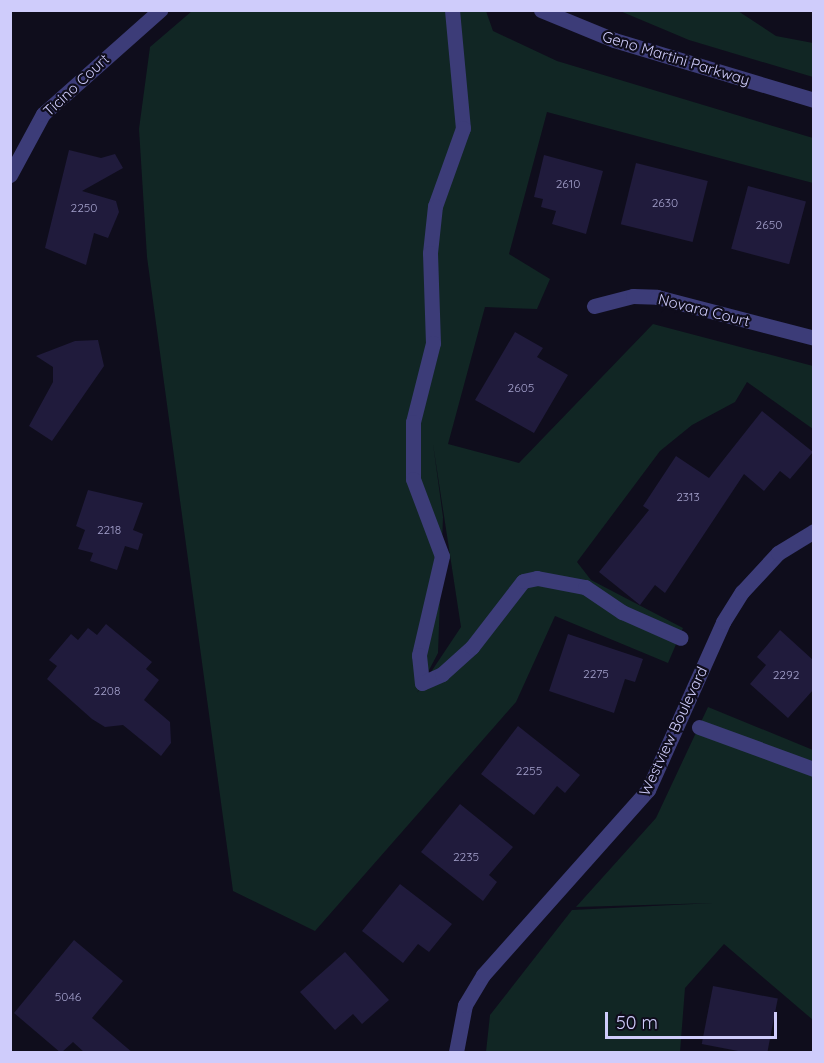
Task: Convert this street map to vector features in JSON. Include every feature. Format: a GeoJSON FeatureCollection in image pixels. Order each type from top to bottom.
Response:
{"type":"FeatureCollection","features":[{"type":"Feature","properties":{"kind":"street","name":"Ticino Court"},"geometry":{"type":"LineString","coordinates":[[10,176],[43,114],[160,10]]}},
{"type":"Feature","properties":{"kind":"street"},"geometry":{"type":"LineString","coordinates":[[452,10],[463,128],[435,206],[430,253],[433,343],[413,422],[413,479],[442,556],[419,655],[422,683],[442,674],[472,647],[523,581],[537,578],[585,587],[622,612],[681,638]]}},
{"type":"Feature","properties":{"kind":"street","name":"Geno Martini Parkway"},"geometry":{"type":"LineString","coordinates":[[541,10],[614,40],[813,100]]}},
{"type":"Feature","properties":{"kind":"street","name":"Novara Court"},"geometry":{"type":"LineString","coordinates":[[594,306],[633,296],[657,297],[813,338]]}},
{"type":"Feature","properties":{"kind":"street","name":"Westview Boulevard"},"geometry":{"type":"LineString","coordinates":[[456,1053],[465,1005],[483,975],[648,790],[723,622],[742,592],[778,554],[813,531]]}},
{"type":"Feature","properties":{"kind":"street"},"geometry":{"type":"LineString","coordinates":[[699,727],[813,770]]}},
{"type":"Feature","properties":{"kind":"green space"},"geometry":{"type":"Polygon","coordinates":[[[192,11],[486,11],[493,31],[557,61],[813,138],[813,183],[547,112],[509,254],[550,279],[537,309],[485,307],[448,444],[519,463],[653,324],[813,366],[813,429],[747,382],[735,402],[692,425],[660,451],[577,562],[591,580],[683,628],[668,663],[555,616],[516,702],[315,931],[233,891],[147,257],[139,129],[150,47],[192,11]],[[433,444],[443,517],[438,653],[417,693],[461,627],[433,444]]]}},
{"type":"Feature","properties":{"kind":"green space"},"geometry":{"type":"Polygon","coordinates":[[[620,11],[738,11],[776,36],[813,43],[813,77],[689,40],[620,11]]]}},
{"type":"Feature","properties":{"kind":"green space"},"geometry":{"type":"Polygon","coordinates":[[[708,707],[813,750],[813,1020],[724,944],[685,988],[680,1052],[486,1052],[490,1015],[572,910],[714,903],[576,907],[656,818],[708,707]]]}},
{"type":"Feature","properties":{"kind":"building"},"geometry":{"type":"Polygon","coordinates":[[[69,150],[101,158],[115,154],[123,168],[82,191],[116,201],[119,212],[108,238],[94,233],[86,265],[45,248],[69,150]]]}},
{"type":"Feature","properties":{"kind":"building"},"geometry":{"type":"Polygon","coordinates":[[[544,155],[603,171],[586,234],[552,224],[556,211],[541,207],[543,199],[534,197],[544,155]]]}},
{"type":"Feature","properties":{"kind":"building"},"geometry":{"type":"Polygon","coordinates":[[[636,163],[708,181],[693,242],[621,224],[636,163]]]}},
{"type":"Feature","properties":{"kind":"building"},"geometry":{"type":"Polygon","coordinates":[[[748,186],[806,202],[789,264],[731,249],[748,186]]]}},
{"type":"Feature","properties":{"kind":"building"},"geometry":{"type":"Polygon","coordinates":[[[515,332],[543,348],[537,357],[568,375],[534,433],[475,400],[515,332]]]}},
{"type":"Feature","properties":{"kind":"building"},"geometry":{"type":"Polygon","coordinates":[[[98,340],[104,366],[52,441],[29,426],[53,382],[53,367],[36,356],[75,341],[98,340]]]}},
{"type":"Feature","properties":{"kind":"building"},"geometry":{"type":"Polygon","coordinates":[[[762,411],[813,452],[790,479],[780,471],[764,491],[744,474],[665,593],[655,585],[640,605],[599,572],[649,510],[643,506],[676,456],[709,478],[762,411]]]}},
{"type":"Feature","properties":{"kind":"building"},"geometry":{"type":"Polygon","coordinates":[[[88,490],[143,503],[133,530],[143,534],[138,550],[125,546],[117,570],[90,561],[93,553],[78,549],[85,530],[76,526],[88,490]]]}},
{"type":"Feature","properties":{"kind":"building"},"geometry":{"type":"Polygon","coordinates":[[[106,624],[152,662],[146,669],[159,680],[144,700],[170,722],[171,743],[161,756],[123,725],[105,727],[92,719],[47,679],[57,666],[49,660],[71,634],[78,640],[88,628],[97,635],[106,624]]]}},
{"type":"Feature","properties":{"kind":"building"},"geometry":{"type":"Polygon","coordinates":[[[780,630],[813,660],[813,690],[788,718],[750,684],[766,665],[757,657],[780,630]]]}},
{"type":"Feature","properties":{"kind":"building"},"geometry":{"type":"Polygon","coordinates":[[[568,634],[643,659],[635,682],[625,679],[614,713],[549,691],[568,634]]]}},
{"type":"Feature","properties":{"kind":"building"},"geometry":{"type":"Polygon","coordinates":[[[518,726],[580,775],[565,793],[557,786],[534,815],[481,774],[518,726]]]}},
{"type":"Feature","properties":{"kind":"building"},"geometry":{"type":"Polygon","coordinates":[[[460,804],[513,847],[489,875],[497,882],[483,901],[421,852],[460,804]]]}},
{"type":"Feature","properties":{"kind":"building"},"geometry":{"type":"Polygon","coordinates":[[[400,884],[452,924],[429,952],[418,944],[403,963],[362,931],[400,884]]]}},
{"type":"Feature","properties":{"kind":"building"},"geometry":{"type":"Polygon","coordinates":[[[74,940],[123,981],[92,1018],[133,1053],[85,1053],[73,1042],[61,1053],[14,1013],[74,940]]]}},
{"type":"Feature","properties":{"kind":"building"},"geometry":{"type":"Polygon","coordinates":[[[345,952],[389,1000],[362,1024],[353,1014],[335,1030],[300,992],[345,952]]]}},
{"type":"Feature","properties":{"kind":"building"},"geometry":{"type":"Polygon","coordinates":[[[713,986],[778,999],[767,1052],[743,1052],[702,1044],[713,986]]]}}]}
